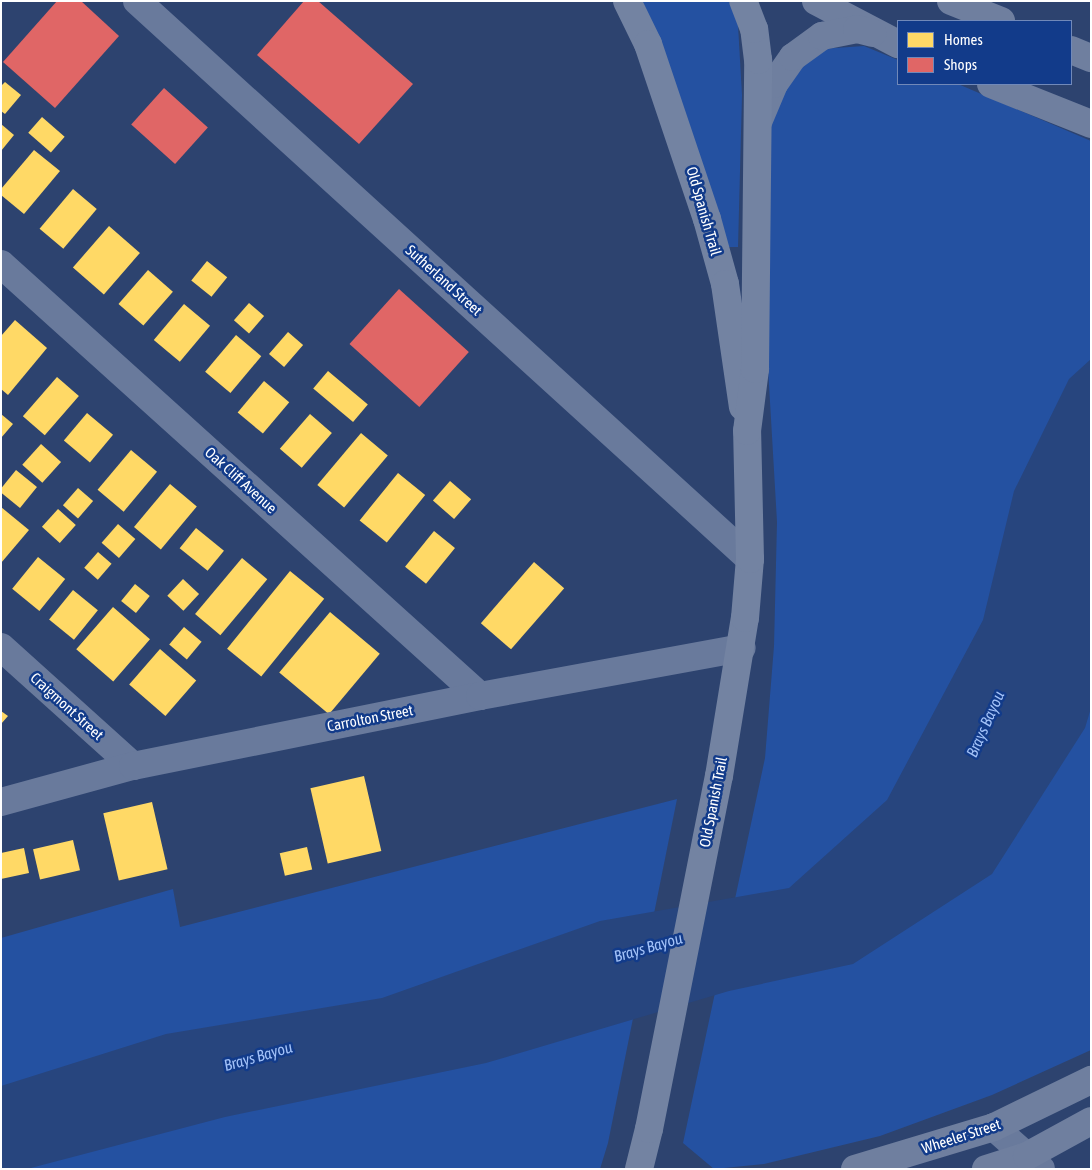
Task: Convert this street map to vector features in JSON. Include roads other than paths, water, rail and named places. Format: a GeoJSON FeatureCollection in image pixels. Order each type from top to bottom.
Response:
{"type":"FeatureCollection","features":[{"type":"Feature","properties":{"kind":"main road","name":"Old Spanish Trail"},"geometry":{"type":"LineString","coordinates":[[627,1],[648,44],[707,218],[724,284],[735,369],[747,431]]}},
{"type":"Feature","properties":{"kind":"main road","name":"Old Spanish Trail"},"geometry":{"type":"LineString","coordinates":[[639,1169],[650,1129],[742,648],[750,558],[747,431],[755,369],[758,122],[758,60],[754,29],[743,1]]}},
{"type":"Feature","properties":{"kind":"main road"},"geometry":{"type":"LineString","coordinates":[[816,1],[873,34]]}},
{"type":"Feature","properties":{"kind":"main road"},"geometry":{"type":"LineString","coordinates":[[951,1],[998,20]]}},
{"type":"Feature","properties":{"kind":"main road"},"geometry":{"type":"LineString","coordinates":[[758,122],[774,84],[793,56],[822,36],[857,30],[897,44]]}},
{"type":"Feature","properties":{"kind":"main road"},"geometry":{"type":"LineString","coordinates":[[1072,50],[1091,58]]}},
{"type":"Feature","properties":{"kind":"main road"},"geometry":{"type":"LineString","coordinates":[[994,85],[1091,124]]}},
{"type":"Feature","properties":{"kind":"main road","name":"Wheeler Street"},"geometry":{"type":"LineString","coordinates":[[855,1169],[994,1127],[1091,1080]]}},
{"type":"Feature","properties":{"kind":"main road"},"geometry":{"type":"LineString","coordinates":[[986,1169],[1034,1162],[1091,1122]]}},
{"type":"Feature","properties":{"kind":"street","name":"Sutherland Street"},"geometry":{"type":"LineString","coordinates":[[137,1],[750,558]]}},
{"type":"Feature","properties":{"kind":"street","name":"Oak Cliff Avenue"},"geometry":{"type":"LineString","coordinates":[[1,264],[480,696]]}},
{"type":"Feature","properties":{"kind":"street","name":"Craigmont Street"},"geometry":{"type":"LineString","coordinates":[[1,647],[133,766]]}},
{"type":"Feature","properties":{"kind":"street","name":"Carrolton Street"},"geometry":{"type":"LineString","coordinates":[[1,802],[133,766],[480,696],[742,648]]}},
{"type":"Feature","properties":{"kind":"street"},"geometry":{"type":"LineString","coordinates":[[994,1127],[1034,1162]]}},
{"type":"Feature","properties":{"kind":"water","name":"Brays Bayou"},"geometry":{"type":"Polygon","coordinates":[[[1091,359],[1091,708],[1085,728],[992,874],[853,964],[729,991],[486,1063],[225,1117],[27,1169],[1,1169],[1,1086],[166,1034],[382,998],[600,921],[789,888],[887,800],[983,620],[1014,491],[1069,379],[1091,359]]]}}]}
